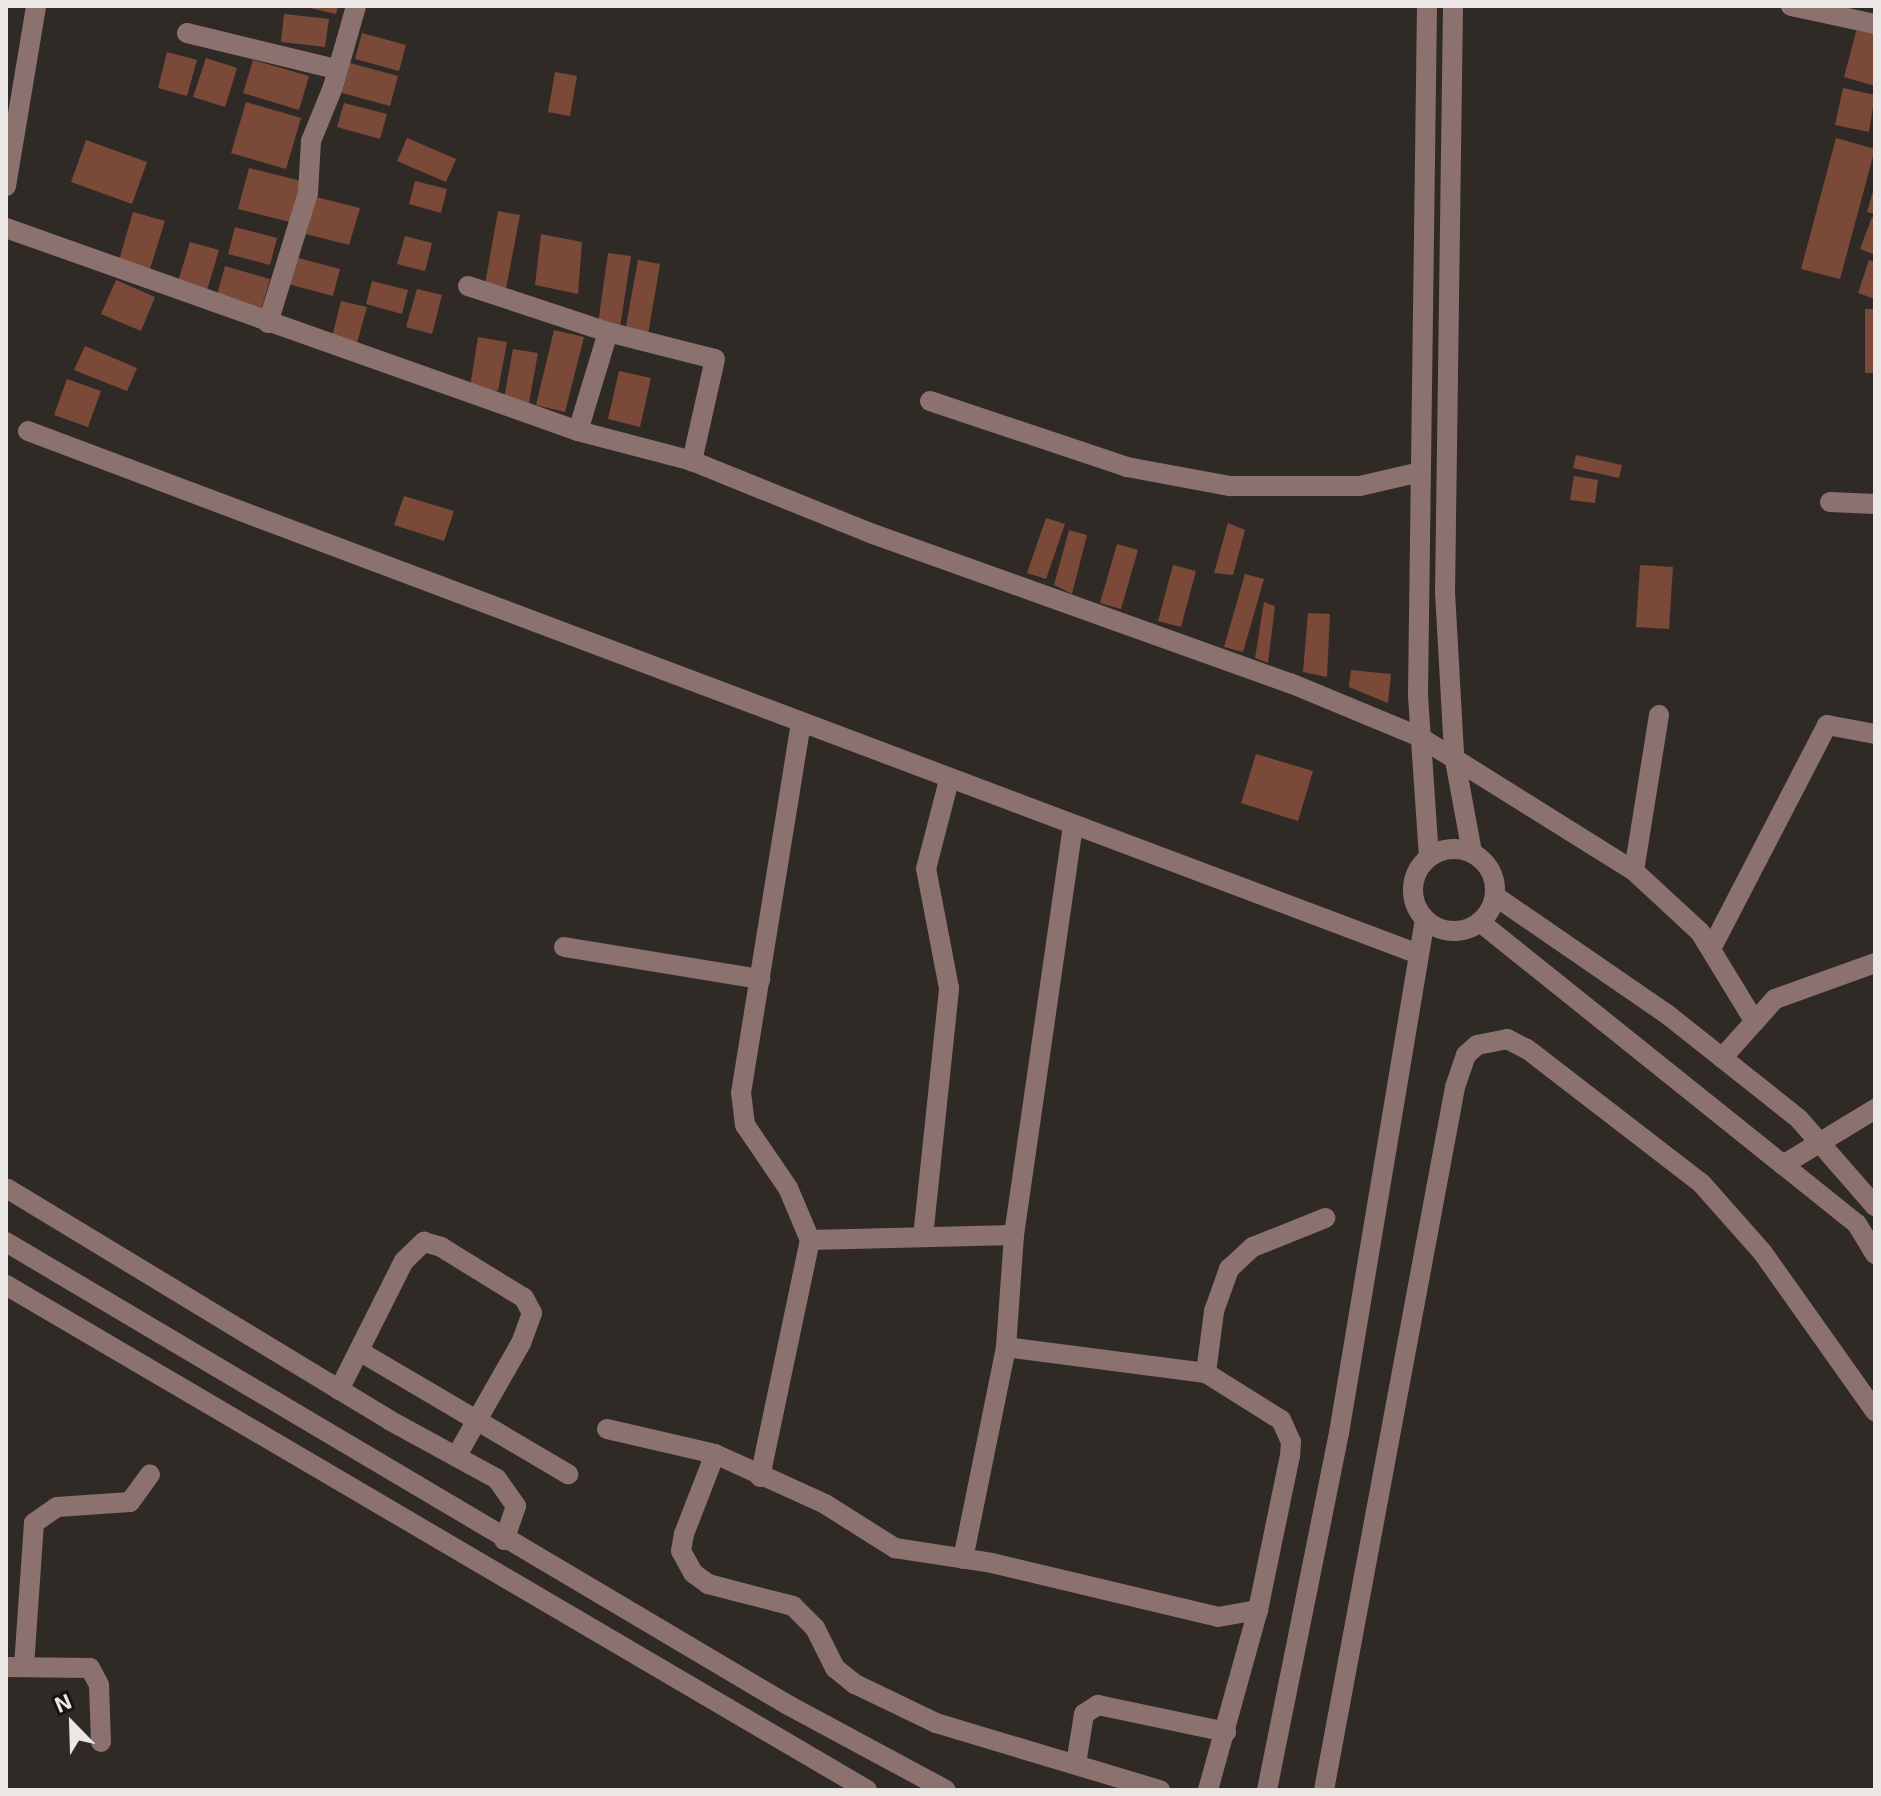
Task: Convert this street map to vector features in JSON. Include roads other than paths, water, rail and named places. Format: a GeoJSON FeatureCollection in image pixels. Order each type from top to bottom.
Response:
{"type":"FeatureCollection","features":[{"type":"Feature","properties":{"kind":"street"},"geometry":{"type":"LineString","coordinates":[[6,186],[36,6]]}},
{"type":"Feature","properties":{"kind":"street"},"geometry":{"type":"LineString","coordinates":[[268,323],[308,193],[311,141],[356,6]]}},
{"type":"Feature","properties":{"kind":"street"},"geometry":{"type":"LineString","coordinates":[[1427,6],[1418,736],[1429,857]]}},
{"type":"Feature","properties":{"kind":"street"},"geometry":{"type":"LineString","coordinates":[[1453,6],[1445,592],[1454,755],[1472,852],[1493,875],[1495,896],[1480,922],[1458,931],[1425,919],[1417,908],[1414,881],[1429,857],[1452,848],[1472,852]]}},
{"type":"Feature","properties":{"kind":"street"},"geometry":{"type":"LineString","coordinates":[[1791,6],[1875,24]]}},
{"type":"Feature","properties":{"kind":"street"},"geometry":{"type":"LineString","coordinates":[[187,33],[336,69]]}},
{"type":"Feature","properties":{"kind":"street"},"geometry":{"type":"LineString","coordinates":[[6,228],[578,431],[692,461],[873,534],[1290,683],[1418,736],[1454,755],[1634,871],[1700,932],[1755,1022]]}},
{"type":"Feature","properties":{"kind":"street"},"geometry":{"type":"LineString","coordinates":[[468,286],[608,332],[715,359],[692,461]]}},
{"type":"Feature","properties":{"kind":"street"},"geometry":{"type":"LineString","coordinates":[[578,431],[608,332]]}},
{"type":"Feature","properties":{"kind":"street"},"geometry":{"type":"LineString","coordinates":[[930,401],[1127,467],[1230,486],[1360,486],[1420,472]]}},
{"type":"Feature","properties":{"kind":"street"},"geometry":{"type":"LineString","coordinates":[[28,431],[949,780],[1416,953]]}},
{"type":"Feature","properties":{"kind":"street"},"geometry":{"type":"LineString","coordinates":[[1830,502],[1875,504]]}},
{"type":"Feature","properties":{"kind":"street"},"geometry":{"type":"LineString","coordinates":[[1634,871],[1659,715]]}},
{"type":"Feature","properties":{"kind":"street"},"geometry":{"type":"LineString","coordinates":[[760,1477],[810,1240],[788,1188],[745,1125],[741,1093],[801,724]]}},
{"type":"Feature","properties":{"kind":"street"},"geometry":{"type":"LineString","coordinates":[[1711,949],[1827,725],[1875,734]]}},
{"type":"Feature","properties":{"kind":"street"},"geometry":{"type":"LineString","coordinates":[[923,1237],[949,988],[926,869],[949,780]]}},
{"type":"Feature","properties":{"kind":"street"},"geometry":{"type":"LineString","coordinates":[[963,1559],[1006,1347],[1014,1235],[1073,826]]}},
{"type":"Feature","properties":{"kind":"street"},"geometry":{"type":"LineString","coordinates":[[1495,896],[1722,1058],[1819,1139],[1875,1206]]}},
{"type":"Feature","properties":{"kind":"street"},"geometry":{"type":"LineString","coordinates":[[1267,1790],[1339,1433],[1416,953],[1425,919]]}},
{"type":"Feature","properties":{"kind":"street"},"geometry":{"type":"LineString","coordinates":[[1480,922],[1857,1224],[1875,1254]]}},
{"type":"Feature","properties":{"kind":"street"},"geometry":{"type":"LineString","coordinates":[[564,947],[760,979]]}},
{"type":"Feature","properties":{"kind":"street"},"geometry":{"type":"LineString","coordinates":[[1722,1058],[1775,999],[1875,963]]}},
{"type":"Feature","properties":{"kind":"street"},"geometry":{"type":"LineString","coordinates":[[1324,1790],[1455,1087],[1466,1055],[1477,1045],[1507,1039],[1527,1049],[1702,1184],[1763,1253],[1875,1411]]}},
{"type":"Feature","properties":{"kind":"street"},"geometry":{"type":"LineString","coordinates":[[1783,1165],[1819,1139],[1875,1109]]}},
{"type":"Feature","properties":{"kind":"street"},"geometry":{"type":"LineString","coordinates":[[8,1189],[509,1491],[516,1516],[504,1540]]}},
{"type":"Feature","properties":{"kind":"street"},"geometry":{"type":"LineString","coordinates":[[1206,1373],[1214,1311],[1229,1269],[1253,1247],[1287,1229],[1325,1218]]}},
{"type":"Feature","properties":{"kind":"street"},"geometry":{"type":"LineString","coordinates":[[810,1240],[1014,1235]]}},
{"type":"Feature","properties":{"kind":"street"},"geometry":{"type":"LineString","coordinates":[[6,1242],[504,1540],[946,1790]]}},
{"type":"Feature","properties":{"kind":"street"},"geometry":{"type":"LineString","coordinates":[[339,1390],[404,1261],[417,1246],[433,1244],[465,1262],[524,1298],[532,1313],[521,1343],[456,1457]]}},
{"type":"Feature","properties":{"kind":"street"},"geometry":{"type":"LineString","coordinates":[[6,1285],[867,1790]]}},
{"type":"Feature","properties":{"kind":"street"},"geometry":{"type":"LineString","coordinates":[[1006,1347],[1206,1373],[1281,1420],[1291,1442],[1258,1610],[1208,1790]]}},
{"type":"Feature","properties":{"kind":"street"},"geometry":{"type":"LineString","coordinates":[[359,1351],[568,1474]]}},
{"type":"Feature","properties":{"kind":"street"},"geometry":{"type":"LineString","coordinates":[[607,1429],[715,1454],[825,1504],[895,1548],[963,1559],[1218,1617],[1258,1610]]}},
{"type":"Feature","properties":{"kind":"street"},"geometry":{"type":"LineString","coordinates":[[715,1454],[684,1534],[681,1551],[693,1573],[708,1584],[793,1606],[815,1628],[835,1668],[855,1684],[936,1723],[1160,1790]]}},
{"type":"Feature","properties":{"kind":"street"},"geometry":{"type":"LineString","coordinates":[[101,1742],[99,1685],[90,1668],[15,1666],[34,1523],[57,1507],[130,1502],[150,1474]]}},
{"type":"Feature","properties":{"kind":"street"},"geometry":{"type":"LineString","coordinates":[[1076,1764],[1084,1714],[1098,1705],[1226,1732]]}}]}
